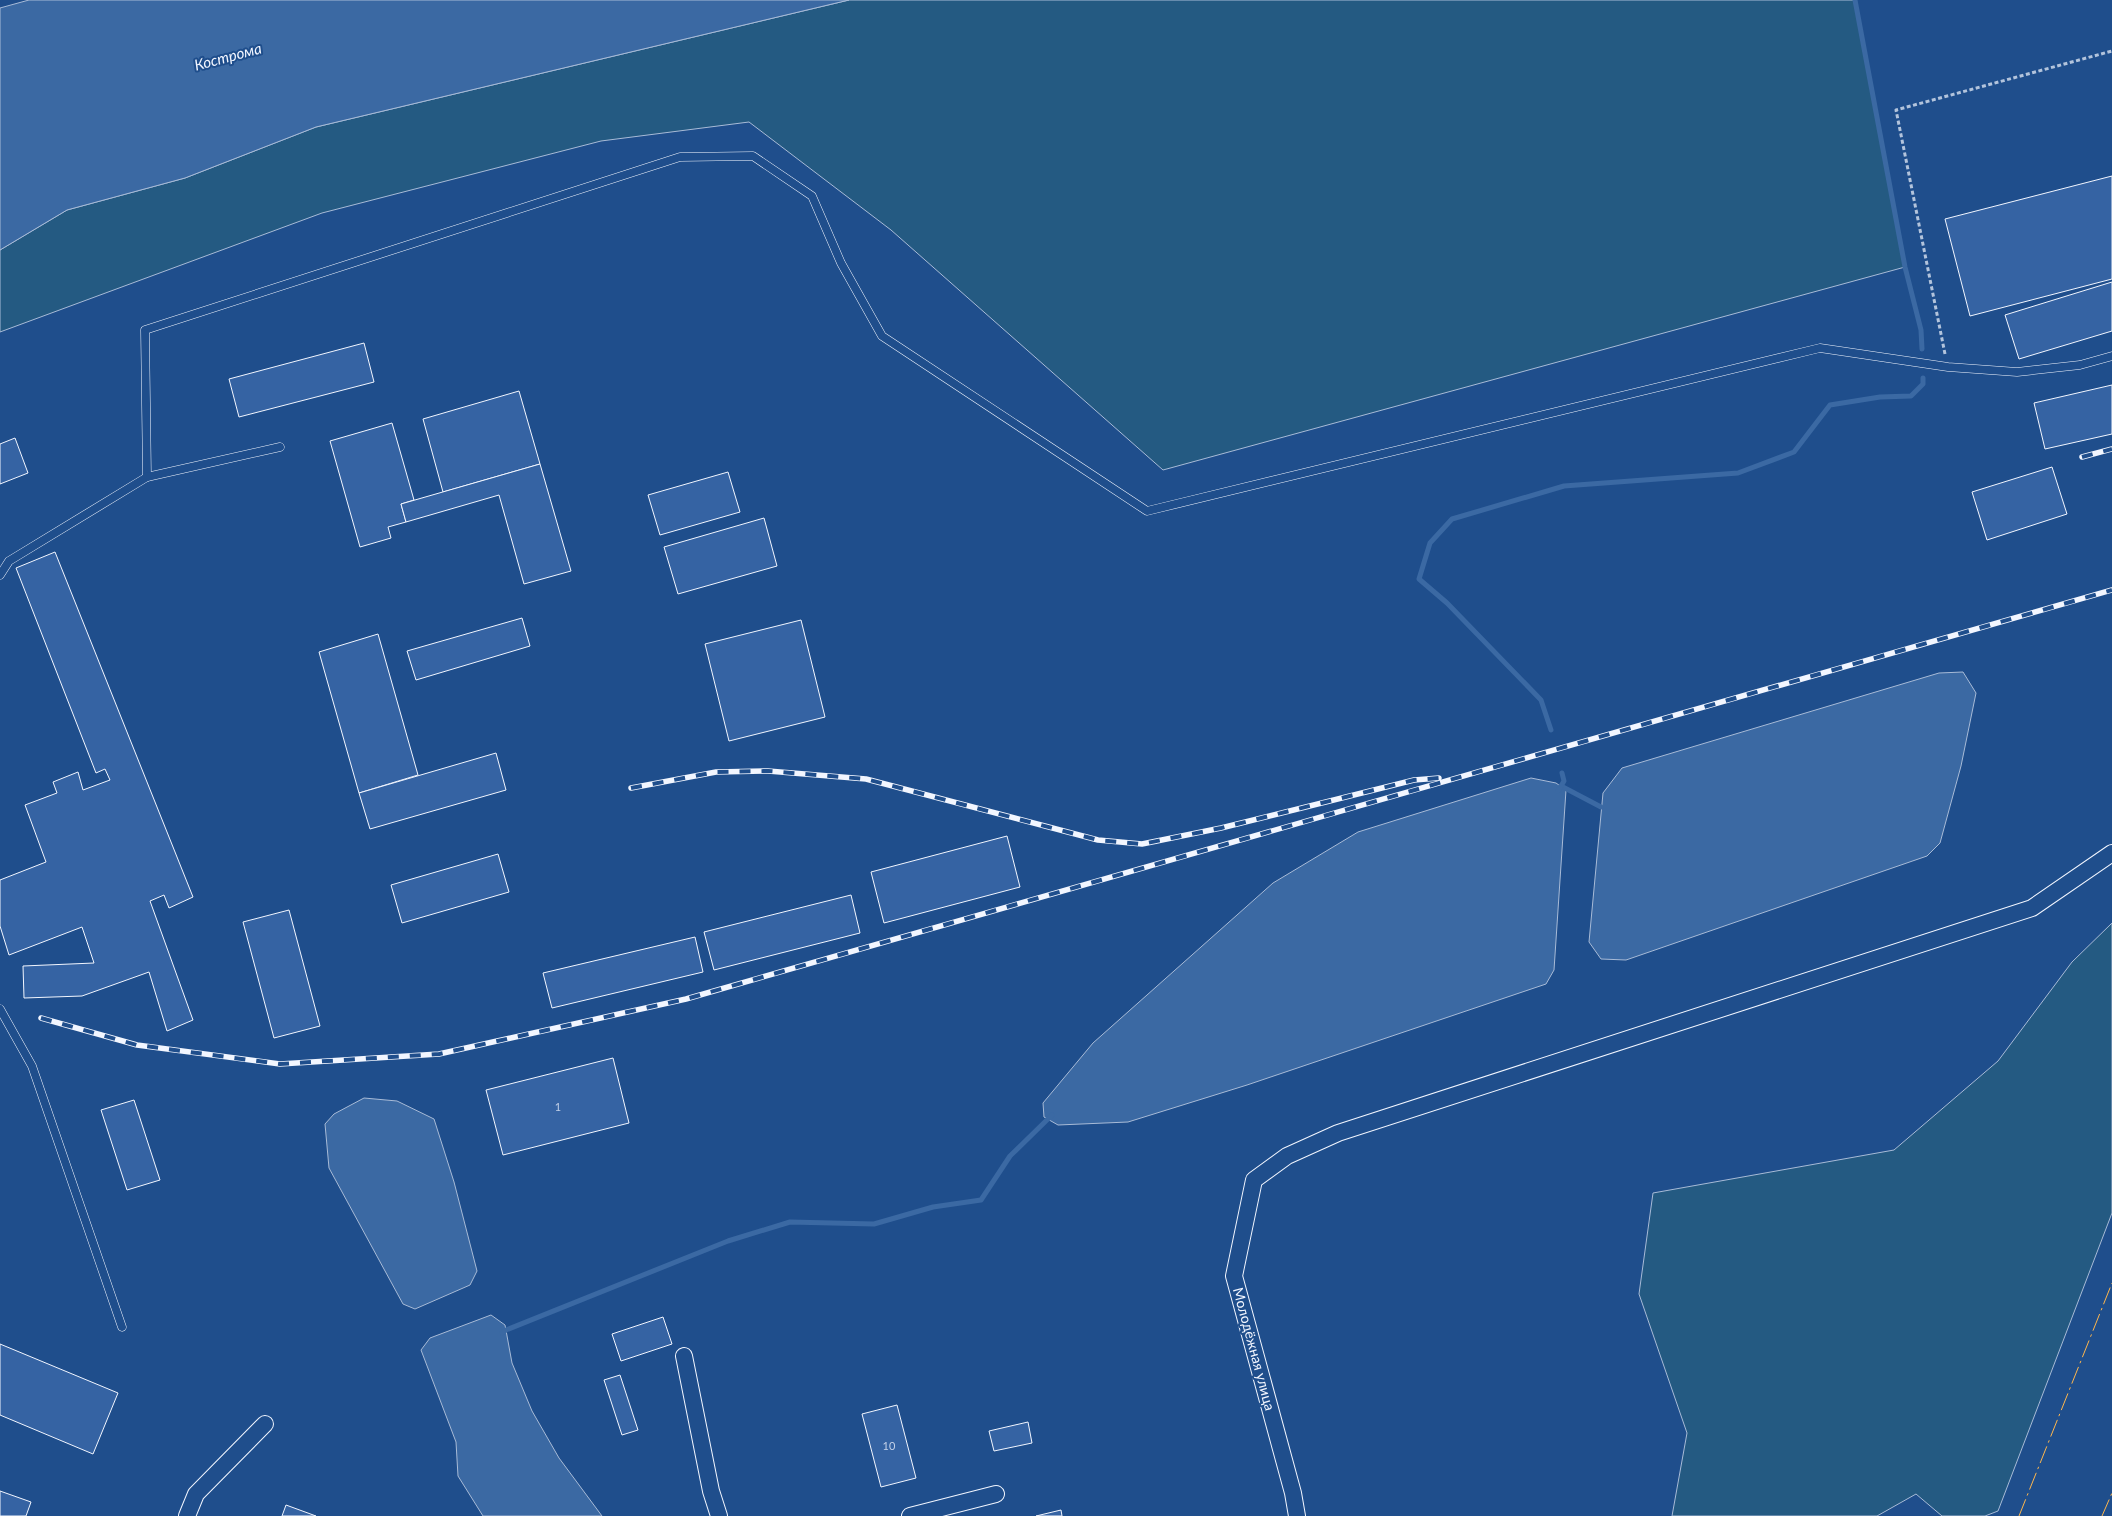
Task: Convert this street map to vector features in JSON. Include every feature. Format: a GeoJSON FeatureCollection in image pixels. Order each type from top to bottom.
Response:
{"type":"FeatureCollection","features":[{"type":"Feature","properties":{"kind":"street","name":"Молодёжная улица"},"geometry":{"type":"LineString","coordinates":[[1297,1516],[1293,1493],[1234,1276],[1254,1180],[1287,1156],[1338,1133],[2032,908],[2112,853]]}},
{"type":"Feature","properties":{"kind":"street"},"geometry":{"type":"LineString","coordinates":[[684,1356],[712,1492],[719,1516]]}},
{"type":"Feature","properties":{"kind":"street"},"geometry":{"type":"LineString","coordinates":[[187,1516],[196,1494],[265,1424]]}},
{"type":"Feature","properties":{"kind":"street"},"geometry":{"type":"LineString","coordinates":[[910,1516],[996,1494]]}},
{"type":"Feature","properties":{"kind":"lane"},"geometry":{"type":"LineString","coordinates":[[147,478],[145,330],[680,157],[753,156],[812,196],[841,263],[882,336],[1147,511],[1820,348],[1948,367],[2017,372],[2080,365],[2112,356]]}},
{"type":"Feature","properties":{"kind":"lane"},"geometry":{"type":"LineString","coordinates":[[0,575],[9,561],[147,478],[280,447]]}},
{"type":"Feature","properties":{"kind":"lane"},"geometry":{"type":"LineString","coordinates":[[0,1009],[32,1066],[122,1327]]}},
{"type":"Feature","properties":{"kind":"path"},"geometry":{"type":"LineString","coordinates":[[1948,367],[1896,110],[2112,51]]}},
{"type":"Feature","properties":{"kind":"shaded area"},"geometry":{"type":"Polygon","coordinates":[[[849,0],[1855,0],[1905,267],[1163,470],[891,230],[749,122],[601,141],[322,213],[0,332],[0,250],[67,210],[185,178],[316,127],[849,0]]]}},
{"type":"Feature","properties":{"kind":"shaded area"},"geometry":{"type":"Polygon","coordinates":[[[2112,923],[2112,1213],[1998,1511],[1985,1516],[1942,1516],[1916,1494],[1877,1516],[1672,1516],[1687,1433],[1639,1294],[1653,1193],[1894,1150],[1998,1061],[2072,962],[2112,923]]]}},
{"type":"Feature","properties":{"kind":"water","name":"Кострома"},"geometry":{"type":"Polygon","coordinates":[[[29,0],[849,0],[316,127],[185,178],[67,210],[0,250],[0,8],[29,0]]]}},
{"type":"Feature","properties":{"kind":"water"},"geometry":{"type":"Polygon","coordinates":[[[1963,672],[1976,693],[1961,766],[1940,843],[1927,856],[1626,960],[1601,959],[1589,942],[1603,793],[1622,768],[1939,673],[1963,672]]]}},
{"type":"Feature","properties":{"kind":"water"},"geometry":{"type":"Polygon","coordinates":[[[1531,778],[1556,783],[1566,790],[1554,970],[1546,984],[1247,1085],[1128,1122],[1058,1125],[1044,1117],[1043,1103],[1093,1043],[1273,883],[1358,832],[1531,778]]]}},
{"type":"Feature","properties":{"kind":"water"},"geometry":{"type":"Polygon","coordinates":[[[364,1098],[397,1101],[434,1119],[454,1182],[477,1271],[470,1285],[415,1309],[403,1304],[329,1168],[325,1124],[334,1114],[364,1098]]]}},
{"type":"Feature","properties":{"kind":"water"},"geometry":{"type":"Polygon","coordinates":[[[491,1315],[505,1325],[512,1363],[532,1411],[559,1458],[602,1516],[483,1516],[458,1476],[456,1442],[421,1350],[430,1338],[491,1315]]]}},
{"type":"Feature","properties":{"kind":"building"},"geometry":{"type":"Polygon","coordinates":[[[2112,176],[2112,279],[1970,316],[1945,219],[2112,176]]]}},
{"type":"Feature","properties":{"kind":"building"},"geometry":{"type":"Polygon","coordinates":[[[2112,282],[2112,331],[2019,359],[2005,315],[2112,282]]]}},
{"type":"Feature","properties":{"kind":"building"},"geometry":{"type":"Polygon","coordinates":[[[364,343],[374,382],[239,417],[229,379],[364,343]]]}},
{"type":"Feature","properties":{"kind":"building"},"geometry":{"type":"Polygon","coordinates":[[[2112,385],[2112,434],[2045,449],[2034,403],[2112,385]]]}},
{"type":"Feature","properties":{"kind":"building"},"geometry":{"type":"Polygon","coordinates":[[[519,391],[540,464],[443,492],[423,419],[519,391]]]}},
{"type":"Feature","properties":{"kind":"building"},"geometry":{"type":"Polygon","coordinates":[[[392,423],[414,500],[401,504],[406,522],[388,527],[391,538],[360,547],[330,441],[392,423]]]}},
{"type":"Feature","properties":{"kind":"building"},"geometry":{"type":"Polygon","coordinates":[[[15,438],[28,473],[0,484],[0,444],[15,438]]]}},
{"type":"Feature","properties":{"kind":"building"},"geometry":{"type":"Polygon","coordinates":[[[540,464],[571,571],[524,584],[499,495],[406,522],[401,504],[540,464]]]}},
{"type":"Feature","properties":{"kind":"building"},"geometry":{"type":"Polygon","coordinates":[[[2052,467],[2067,514],[1987,540],[1972,492],[2052,467]]]}},
{"type":"Feature","properties":{"kind":"building"},"geometry":{"type":"Polygon","coordinates":[[[728,472],[740,512],[660,535],[648,495],[728,472]]]}},
{"type":"Feature","properties":{"kind":"building"},"geometry":{"type":"Polygon","coordinates":[[[764,518],[777,566],[678,594],[664,547],[764,518]]]}},
{"type":"Feature","properties":{"kind":"building"},"geometry":{"type":"Polygon","coordinates":[[[55,552],[193,897],[169,908],[164,895],[150,901],[193,1020],[167,1031],[149,972],[82,996],[24,998],[23,966],[94,963],[82,927],[9,955],[0,926],[0,880],[46,862],[25,805],[57,793],[53,782],[78,772],[83,790],[110,780],[105,769],[96,773],[16,568],[55,552]]]}},
{"type":"Feature","properties":{"kind":"building"},"geometry":{"type":"Polygon","coordinates":[[[522,618],[530,646],[416,680],[407,651],[522,618]]]}},
{"type":"Feature","properties":{"kind":"building"},"geometry":{"type":"Polygon","coordinates":[[[801,620],[825,717],[729,741],[705,644],[801,620]]]}},
{"type":"Feature","properties":{"kind":"building"},"geometry":{"type":"Polygon","coordinates":[[[378,634],[418,775],[359,793],[319,652],[378,634]]]}},
{"type":"Feature","properties":{"kind":"building"},"geometry":{"type":"Polygon","coordinates":[[[496,753],[506,790],[370,829],[359,793],[496,753]]]}},
{"type":"Feature","properties":{"kind":"building"},"geometry":{"type":"Polygon","coordinates":[[[1007,836],[1020,887],[884,923],[871,872],[1007,836]]]}},
{"type":"Feature","properties":{"kind":"building"},"geometry":{"type":"Polygon","coordinates":[[[498,854],[509,892],[402,923],[391,885],[498,854]]]}},
{"type":"Feature","properties":{"kind":"building"},"geometry":{"type":"Polygon","coordinates":[[[851,895],[860,933],[714,970],[704,932],[851,895]]]}},
{"type":"Feature","properties":{"kind":"building"},"geometry":{"type":"Polygon","coordinates":[[[289,910],[320,1026],[274,1038],[243,922],[289,910]]]}},
{"type":"Feature","properties":{"kind":"building"},"geometry":{"type":"Polygon","coordinates":[[[695,937],[703,972],[552,1008],[543,973],[695,937]]]}},
{"type":"Feature","properties":{"kind":"building"},"geometry":{"type":"Polygon","coordinates":[[[613,1058],[629,1123],[503,1155],[486,1090],[613,1058]]]}},
{"type":"Feature","properties":{"kind":"building"},"geometry":{"type":"Polygon","coordinates":[[[134,1100],[160,1180],[127,1190],[101,1110],[134,1100]]]}},
{"type":"Feature","properties":{"kind":"building"},"geometry":{"type":"Polygon","coordinates":[[[663,1317],[672,1344],[621,1361],[612,1334],[663,1317]]]}},
{"type":"Feature","properties":{"kind":"building"},"geometry":{"type":"Polygon","coordinates":[[[0,1344],[118,1393],[93,1454],[0,1415],[0,1344]]]}},
{"type":"Feature","properties":{"kind":"building"},"geometry":{"type":"Polygon","coordinates":[[[620,1375],[638,1430],[622,1435],[604,1380],[620,1375]]]}},
{"type":"Feature","properties":{"kind":"building"},"geometry":{"type":"Polygon","coordinates":[[[897,1405],[916,1478],[881,1487],[862,1414],[897,1405]]]}},
{"type":"Feature","properties":{"kind":"building"},"geometry":{"type":"Polygon","coordinates":[[[1028,1422],[1032,1443],[994,1451],[989,1431],[1028,1422]]]}},
{"type":"Feature","properties":{"kind":"building"},"geometry":{"type":"Polygon","coordinates":[[[0,1491],[31,1502],[26,1516],[0,1516],[0,1491]]]}},
{"type":"Feature","properties":{"kind":"building"},"geometry":{"type":"Polygon","coordinates":[[[286,1505],[316,1516],[282,1516],[286,1505]]]}},
{"type":"Feature","properties":{"kind":"building"},"geometry":{"type":"Polygon","coordinates":[[[1061,1510],[1062,1516],[1036,1516],[1061,1510]]]}},
{"type":"Feature","properties":{"kind":"waterway"},"geometry":{"type":"LineString","coordinates":[[1855,0],[1905,267],[1921,330],[1922,349]]}},
{"type":"Feature","properties":{"kind":"waterway"},"geometry":{"type":"LineString","coordinates":[[1551,730],[1541,700],[1447,603],[1419,579],[1430,543],[1452,519],[1564,486],[1738,473],[1794,452],[1830,405],[1880,397],[1911,396],[1923,384],[1923,378]]}},
{"type":"Feature","properties":{"kind":"waterway"},"geometry":{"type":"LineString","coordinates":[[1558,791],[1564,781],[1562,773]]}},
{"type":"Feature","properties":{"kind":"waterway"},"geometry":{"type":"LineString","coordinates":[[1561,786],[1601,807]]}},
{"type":"Feature","properties":{"kind":"waterway"},"geometry":{"type":"LineString","coordinates":[[502,1333],[728,1241],[790,1222],[874,1224],[933,1207],[981,1200],[1010,1156],[1052,1115]]}},
{"type":"Feature","properties":{"kind":"railway"},"geometry":{"type":"LineString","coordinates":[[2082,457],[2112,449]]}},
{"type":"Feature","properties":{"kind":"railway"},"geometry":{"type":"LineString","coordinates":[[41,1018],[137,1045],[280,1064],[439,1054],[686,999],[2112,590]]}},
{"type":"Feature","properties":{"kind":"railway"},"geometry":{"type":"LineString","coordinates":[[631,788],[716,772],[768,771],[866,779],[1098,840],[1142,844],[1221,828],[1414,780],[1439,778]]}},
{"type":"Feature","properties":{"kind":"power"},"geometry":{"type":"LineString","coordinates":[[2019,1516],[2112,1283]]}},
{"type":"Feature","properties":{"kind":"power"},"geometry":{"type":"LineString","coordinates":[[2102,1516],[2112,1493]]}}]}
